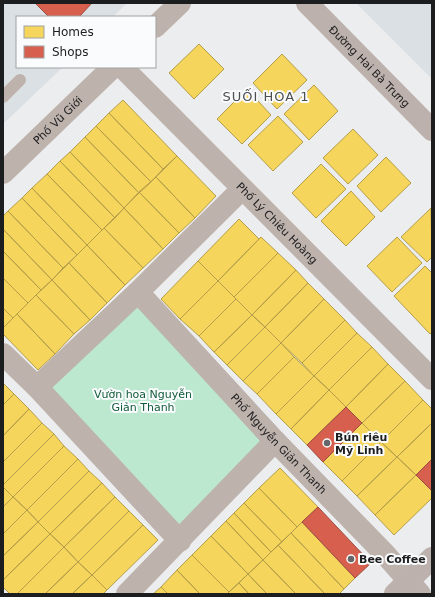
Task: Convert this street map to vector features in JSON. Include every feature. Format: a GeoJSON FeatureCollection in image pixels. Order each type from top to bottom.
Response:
{"type":"FeatureCollection","features":[{"type":"Feature","properties":{"kind":"main road","name":"Đường Hai Bà Trưng"},"geometry":{"type":"LineString","coordinates":[[307,3],[432,130]]}},
{"type":"Feature","properties":{"kind":"main road"},"geometry":{"type":"LineString","coordinates":[[408,590],[432,558]]}},
{"type":"Feature","properties":{"kind":"street"},"geometry":{"type":"LineString","coordinates":[[156,26],[180,3]]}},
{"type":"Feature","properties":{"kind":"street","name":"Phố Vũ Giới"},"geometry":{"type":"LineString","coordinates":[[3,174],[112,68]]}},
{"type":"Feature","properties":{"kind":"street","name":"Phố Lý Chiêu Hoàng"},"geometry":{"type":"LineString","coordinates":[[123,68],[432,379]]}},
{"type":"Feature","properties":{"kind":"street"},"geometry":{"type":"LineString","coordinates":[[37,387],[138,292],[242,189]]}},
{"type":"Feature","properties":{"kind":"street","name":"Phố Nguyễn Giản Thanh"},"geometry":{"type":"LineString","coordinates":[[138,292],[275,441],[385,554],[408,590]]}},
{"type":"Feature","properties":{"kind":"street"},"geometry":{"type":"LineString","coordinates":[[3,354],[37,387],[180,541]]}},
{"type":"Feature","properties":{"kind":"street"},"geometry":{"type":"LineString","coordinates":[[127,594],[180,541],[275,441]]}},
{"type":"Feature","properties":{"kind":"lane"},"geometry":{"type":"LineString","coordinates":[[3,96],[20,80]]}},
{"type":"Feature","properties":{"kind":"shaded area"},"geometry":{"type":"Polygon","coordinates":[[[3,3],[127,3],[114,16],[16,16],[16,68],[62,68],[3,124],[3,3]]]}},
{"type":"Feature","properties":{"kind":"shaded area"},"geometry":{"type":"Polygon","coordinates":[[[356,3],[432,3],[432,79],[356,3]]]}},
{"type":"Feature","properties":{"kind":"green space","name":"Vườn hoa Nguyễn Giản Thanh"},"geometry":{"type":"Polygon","coordinates":[[[138,292],[275,441],[180,541],[37,387],[138,292]]]}},
{"type":"Feature","properties":{"kind":"building: Homes"},"geometry":{"type":"Polygon","coordinates":[[[199,44],[224,69],[194,99],[169,73],[199,44]]]}},
{"type":"Feature","properties":{"kind":"building: Homes"},"geometry":{"type":"Polygon","coordinates":[[[282,54],[307,80],[277,109],[253,83],[282,54]]]}},
{"type":"Feature","properties":{"kind":"building: Homes"},"geometry":{"type":"Polygon","coordinates":[[[314,85],[338,111],[309,140],[284,114],[314,85]]]}},
{"type":"Feature","properties":{"kind":"building: Homes"},"geometry":{"type":"Polygon","coordinates":[[[247,89],[271,115],[242,144],[217,119],[247,89]]]}},
{"type":"Feature","properties":{"kind":"building: Homes"},"geometry":{"type":"Polygon","coordinates":[[[123,100],[177,156],[163,169],[109,113],[123,100]]]}},
{"type":"Feature","properties":{"kind":"building: Homes"},"geometry":{"type":"Polygon","coordinates":[[[109,113],[163,169],[151,182],[96,126],[109,113]]]}},
{"type":"Feature","properties":{"kind":"building: Homes"},"geometry":{"type":"Polygon","coordinates":[[[278,116],[303,142],[273,171],[248,145],[278,116]]]}},
{"type":"Feature","properties":{"kind":"building: Homes"},"geometry":{"type":"Polygon","coordinates":[[[96,126],[151,182],[139,193],[85,137],[96,126]]]}},
{"type":"Feature","properties":{"kind":"building: Homes"},"geometry":{"type":"Polygon","coordinates":[[[353,129],[378,155],[348,184],[323,158],[353,129]]]}},
{"type":"Feature","properties":{"kind":"building: Homes"},"geometry":{"type":"Polygon","coordinates":[[[85,137],[139,193],[124,208],[70,152],[85,137]]]}},
{"type":"Feature","properties":{"kind":"building: Homes"},"geometry":{"type":"Polygon","coordinates":[[[70,152],[124,208],[115,218],[60,161],[70,152]]]}},
{"type":"Feature","properties":{"kind":"building: Homes"},"geometry":{"type":"Polygon","coordinates":[[[177,156],[216,196],[195,218],[156,177],[177,156]]]}},
{"type":"Feature","properties":{"kind":"building: Homes"},"geometry":{"type":"Polygon","coordinates":[[[386,157],[411,183],[381,212],[357,186],[386,157]]]}},
{"type":"Feature","properties":{"kind":"building: Homes"},"geometry":{"type":"Polygon","coordinates":[[[60,161],[115,218],[102,230],[47,174],[60,161]]]}},
{"type":"Feature","properties":{"kind":"building: Homes"},"geometry":{"type":"Polygon","coordinates":[[[321,164],[346,189],[316,218],[292,193],[321,164]]]}},
{"type":"Feature","properties":{"kind":"building: Homes"},"geometry":{"type":"Polygon","coordinates":[[[47,174],[102,230],[87,245],[32,188],[47,174]]]}},
{"type":"Feature","properties":{"kind":"building: Homes"},"geometry":{"type":"Polygon","coordinates":[[[156,177],[195,218],[179,233],[139,192],[156,177]]]}},
{"type":"Feature","properties":{"kind":"building: Homes"},"geometry":{"type":"Polygon","coordinates":[[[32,188],[87,245],[77,255],[22,198],[32,188]]]}},
{"type":"Feature","properties":{"kind":"building: Homes"},"geometry":{"type":"Polygon","coordinates":[[[351,191],[375,217],[346,246],[321,221],[351,191]]]}},
{"type":"Feature","properties":{"kind":"building: Homes"},"geometry":{"type":"Polygon","coordinates":[[[139,192],[179,233],[163,249],[124,208],[139,192]]]}},
{"type":"Feature","properties":{"kind":"building: Homes"},"geometry":{"type":"Polygon","coordinates":[[[22,198],[77,255],[63,268],[8,211],[22,198]]]}},
{"type":"Feature","properties":{"kind":"building: Homes"},"geometry":{"type":"Polygon","coordinates":[[[124,208],[163,249],[143,268],[104,228],[124,208]]]}},
{"type":"Feature","properties":{"kind":"building: Homes"},"geometry":{"type":"Polygon","coordinates":[[[431,208],[432,257],[427,262],[401,237],[431,208]]]}},
{"type":"Feature","properties":{"kind":"building: Homes"},"geometry":{"type":"Polygon","coordinates":[[[8,211],[63,268],[52,280],[3,229],[3,216],[8,211]]]}},
{"type":"Feature","properties":{"kind":"building: Homes"},"geometry":{"type":"Polygon","coordinates":[[[239,219],[259,239],[218,281],[198,261],[239,219]]]}},
{"type":"Feature","properties":{"kind":"building: Homes"},"geometry":{"type":"Polygon","coordinates":[[[104,228],[143,268],[125,285],[87,245],[104,228]]]}},
{"type":"Feature","properties":{"kind":"building: Homes"},"geometry":{"type":"Polygon","coordinates":[[[3,229],[52,280],[41,290],[3,251],[3,229]]]}},
{"type":"Feature","properties":{"kind":"building: Homes"},"geometry":{"type":"Polygon","coordinates":[[[261,237],[278,253],[234,297],[218,281],[261,237]]]}},
{"type":"Feature","properties":{"kind":"building: Homes"},"geometry":{"type":"Polygon","coordinates":[[[397,237],[422,263],[392,292],[367,266],[397,237]]]}},
{"type":"Feature","properties":{"kind":"building: Homes"},"geometry":{"type":"Polygon","coordinates":[[[87,245],[125,285],[107,303],[69,263],[87,245]]]}},
{"type":"Feature","properties":{"kind":"building: Homes"},"geometry":{"type":"Polygon","coordinates":[[[3,251],[41,290],[28,303],[3,278],[3,251]]]}},
{"type":"Feature","properties":{"kind":"building: Homes"},"geometry":{"type":"Polygon","coordinates":[[[278,253],[296,270],[252,315],[234,297],[278,253]]]}},
{"type":"Feature","properties":{"kind":"building: Homes"},"geometry":{"type":"Polygon","coordinates":[[[198,261],[218,281],[180,319],[161,299],[198,261]]]}},
{"type":"Feature","properties":{"kind":"building: Homes"},"geometry":{"type":"Polygon","coordinates":[[[69,263],[107,303],[90,320],[52,280],[69,263]]]}},
{"type":"Feature","properties":{"kind":"building: Homes"},"geometry":{"type":"Polygon","coordinates":[[[425,266],[432,273],[432,332],[430,334],[394,296],[425,266]]]}},
{"type":"Feature","properties":{"kind":"building: Homes"},"geometry":{"type":"Polygon","coordinates":[[[296,270],[308,283],[265,327],[252,315],[296,270]]]}},
{"type":"Feature","properties":{"kind":"building: Homes"},"geometry":{"type":"Polygon","coordinates":[[[3,278],[28,303],[13,318],[3,308],[3,278]]]}},
{"type":"Feature","properties":{"kind":"building: Homes"},"geometry":{"type":"Polygon","coordinates":[[[52,280],[90,320],[74,334],[36,295],[52,280]]]}},
{"type":"Feature","properties":{"kind":"building: Homes"},"geometry":{"type":"Polygon","coordinates":[[[218,281],[236,299],[199,336],[180,319],[218,281]]]}},
{"type":"Feature","properties":{"kind":"building: Homes"},"geometry":{"type":"Polygon","coordinates":[[[308,283],[324,299],[281,343],[265,327],[308,283]]]}},
{"type":"Feature","properties":{"kind":"building: Homes"},"geometry":{"type":"Polygon","coordinates":[[[36,295],[74,334],[55,354],[17,314],[36,295]]]}},
{"type":"Feature","properties":{"kind":"building: Homes"},"geometry":{"type":"Polygon","coordinates":[[[236,299],[252,315],[214,352],[199,336],[236,299]]]}},
{"type":"Feature","properties":{"kind":"building: Homes"},"geometry":{"type":"Polygon","coordinates":[[[324,299],[345,320],[302,363],[281,343],[324,299]]]}},
{"type":"Feature","properties":{"kind":"building: Homes"},"geometry":{"type":"Polygon","coordinates":[[[3,308],[13,318],[3,328],[3,308]]]}},
{"type":"Feature","properties":{"kind":"building: Homes"},"geometry":{"type":"Polygon","coordinates":[[[17,314],[55,354],[38,370],[3,334],[3,328],[17,314]]]}},
{"type":"Feature","properties":{"kind":"building: Homes"},"geometry":{"type":"Polygon","coordinates":[[[252,315],[265,327],[227,365],[214,352],[252,315]]]}},
{"type":"Feature","properties":{"kind":"building: Homes"},"geometry":{"type":"Polygon","coordinates":[[[345,320],[357,333],[314,376],[302,363],[345,320]]]}},
{"type":"Feature","properties":{"kind":"building: Homes"},"geometry":{"type":"Polygon","coordinates":[[[265,327],[281,343],[243,381],[227,365],[265,327]]]}},
{"type":"Feature","properties":{"kind":"building: Homes"},"geometry":{"type":"Polygon","coordinates":[[[357,333],[372,347],[329,390],[314,376],[357,333]]]}},
{"type":"Feature","properties":{"kind":"building: Homes"},"geometry":{"type":"Polygon","coordinates":[[[281,343],[294,357],[257,394],[243,381],[281,343]]]}},
{"type":"Feature","properties":{"kind":"building: Homes"},"geometry":{"type":"Polygon","coordinates":[[[372,347],[388,364],[346,407],[329,390],[372,347]]]}},
{"type":"Feature","properties":{"kind":"building: Homes"},"geometry":{"type":"Polygon","coordinates":[[[294,357],[314,376],[276,414],[257,394],[294,357]]]}},
{"type":"Feature","properties":{"kind":"building: Homes"},"geometry":{"type":"Polygon","coordinates":[[[388,364],[405,381],[362,423],[346,407],[388,364]]]}},
{"type":"Feature","properties":{"kind":"building: Homes"},"geometry":{"type":"Polygon","coordinates":[[[314,376],[329,390],[291,429],[276,414],[314,376]]]}},
{"type":"Feature","properties":{"kind":"building: Homes"},"geometry":{"type":"Polygon","coordinates":[[[405,381],[423,400],[381,442],[362,423],[405,381]]]}},
{"type":"Feature","properties":{"kind":"building: Homes"},"geometry":{"type":"Polygon","coordinates":[[[3,383],[14,394],[3,405],[3,383]]]}},
{"type":"Feature","properties":{"kind":"building: Homes"},"geometry":{"type":"Polygon","coordinates":[[[329,390],[346,407],[307,445],[291,429],[329,390]]]}},
{"type":"Feature","properties":{"kind":"building: Homes"},"geometry":{"type":"Polygon","coordinates":[[[14,394],[29,409],[3,436],[3,405],[14,394]]]}},
{"type":"Feature","properties":{"kind":"building: Homes"},"geometry":{"type":"Polygon","coordinates":[[[423,400],[432,409],[432,423],[397,457],[381,442],[423,400]]]}},
{"type":"Feature","properties":{"kind":"building: Homes"},"geometry":{"type":"Polygon","coordinates":[[[29,409],[42,423],[3,462],[3,436],[29,409]]]}},
{"type":"Feature","properties":{"kind":"building: Homes"},"geometry":{"type":"Polygon","coordinates":[[[42,423],[54,434],[3,485],[3,462],[42,423]]]}},
{"type":"Feature","properties":{"kind":"building: Homes"},"geometry":{"type":"Polygon","coordinates":[[[362,423],[381,442],[342,481],[323,462],[362,423]]]}},
{"type":"Feature","properties":{"kind":"building: Homes"},"geometry":{"type":"Polygon","coordinates":[[[432,423],[432,459],[416,475],[397,457],[432,423]]]}},
{"type":"Feature","properties":{"kind":"building: Homes"},"geometry":{"type":"Polygon","coordinates":[[[54,434],[64,446],[13,497],[3,487],[3,485],[54,434]]]}},
{"type":"Feature","properties":{"kind":"building: Homes"},"geometry":{"type":"Polygon","coordinates":[[[381,442],[397,457],[357,496],[342,481],[381,442]]]}},
{"type":"Feature","properties":{"kind":"building: Homes"},"geometry":{"type":"Polygon","coordinates":[[[64,446],[78,459],[27,510],[13,497],[64,446]]]}},
{"type":"Feature","properties":{"kind":"building: Homes"},"geometry":{"type":"Polygon","coordinates":[[[397,457],[416,475],[375,515],[357,496],[397,457]]]}},
{"type":"Feature","properties":{"kind":"building: Homes"},"geometry":{"type":"Polygon","coordinates":[[[78,459],[89,471],[38,522],[27,510],[78,459]]]}},
{"type":"Feature","properties":{"kind":"building: Homes"},"geometry":{"type":"Polygon","coordinates":[[[280,468],[318,507],[297,527],[259,488],[280,468]]]}},
{"type":"Feature","properties":{"kind":"building: Homes"},"geometry":{"type":"Polygon","coordinates":[[[89,471],[102,483],[50,534],[38,522],[89,471]]]}},
{"type":"Feature","properties":{"kind":"building: Homes"},"geometry":{"type":"Polygon","coordinates":[[[416,475],[432,491],[432,498],[394,535],[375,515],[416,475]]]}},
{"type":"Feature","properties":{"kind":"building: Homes"},"geometry":{"type":"Polygon","coordinates":[[[102,483],[115,497],[64,547],[50,534],[102,483]]]}},
{"type":"Feature","properties":{"kind":"building: Homes"},"geometry":{"type":"Polygon","coordinates":[[[3,487],[13,497],[3,507],[3,487]]]}},
{"type":"Feature","properties":{"kind":"building: Homes"},"geometry":{"type":"Polygon","coordinates":[[[259,488],[297,527],[282,542],[244,503],[259,488]]]}},
{"type":"Feature","properties":{"kind":"building: Homes"},"geometry":{"type":"Polygon","coordinates":[[[13,497],[27,510],[3,534],[3,507],[13,497]]]}},
{"type":"Feature","properties":{"kind":"building: Homes"},"geometry":{"type":"Polygon","coordinates":[[[115,497],[129,511],[78,562],[64,547],[115,497]]]}},
{"type":"Feature","properties":{"kind":"building: Homes"},"geometry":{"type":"Polygon","coordinates":[[[244,503],[282,542],[271,552],[234,513],[244,503]]]}},
{"type":"Feature","properties":{"kind":"building: Homes"},"geometry":{"type":"Polygon","coordinates":[[[27,510],[38,522],[3,556],[3,534],[27,510]]]}},
{"type":"Feature","properties":{"kind":"building: Homes"},"geometry":{"type":"Polygon","coordinates":[[[129,511],[143,525],[92,575],[78,562],[129,511]]]}},
{"type":"Feature","properties":{"kind":"building: Homes"},"geometry":{"type":"Polygon","coordinates":[[[234,513],[271,552],[263,560],[226,521],[234,513]]]}},
{"type":"Feature","properties":{"kind":"building: Homes"},"geometry":{"type":"Polygon","coordinates":[[[226,521],[263,560],[248,574],[211,536],[226,521]]]}},
{"type":"Feature","properties":{"kind":"building: Homes"},"geometry":{"type":"Polygon","coordinates":[[[38,522],[50,534],[3,580],[3,556],[38,522]]]}},
{"type":"Feature","properties":{"kind":"building: Homes"},"geometry":{"type":"Polygon","coordinates":[[[302,522],[355,578],[344,589],[291,533],[302,522]]]}},
{"type":"Feature","properties":{"kind":"building: Homes"},"geometry":{"type":"Polygon","coordinates":[[[143,525],[158,540],[107,590],[92,575],[143,525]]]}},
{"type":"Feature","properties":{"kind":"building: Homes"},"geometry":{"type":"Polygon","coordinates":[[[291,533],[344,589],[339,594],[325,594],[278,545],[291,533]]]}},
{"type":"Feature","properties":{"kind":"building: Homes"},"geometry":{"type":"Polygon","coordinates":[[[50,534],[64,547],[17,594],[10,594],[3,587],[3,580],[50,534]]]}},
{"type":"Feature","properties":{"kind":"building: Homes"},"geometry":{"type":"Polygon","coordinates":[[[211,536],[248,574],[229,592],[192,555],[211,536]]]}},
{"type":"Feature","properties":{"kind":"building: Homes"},"geometry":{"type":"Polygon","coordinates":[[[278,545],[325,594],[296,594],[263,560],[278,545]]]}},
{"type":"Feature","properties":{"kind":"building: Homes"},"geometry":{"type":"Polygon","coordinates":[[[64,547],[78,562],[45,594],[17,594],[64,547]]]}},
{"type":"Feature","properties":{"kind":"building: Homes"},"geometry":{"type":"Polygon","coordinates":[[[192,555],[229,592],[227,594],[200,594],[177,570],[192,555]]]}},
{"type":"Feature","properties":{"kind":"building: Homes"},"geometry":{"type":"Polygon","coordinates":[[[263,560],[296,594],[267,594],[248,574],[263,560]]]}},
{"type":"Feature","properties":{"kind":"building: Homes"},"geometry":{"type":"Polygon","coordinates":[[[78,562],[92,575],[72,594],[45,594],[78,562]]]}},
{"type":"Feature","properties":{"kind":"building: Homes"},"geometry":{"type":"Polygon","coordinates":[[[177,570],[200,594],[168,594],[161,587],[177,570]]]}},
{"type":"Feature","properties":{"kind":"building: Homes"},"geometry":{"type":"Polygon","coordinates":[[[248,574],[267,594],[249,594],[239,583],[248,574]]]}},
{"type":"Feature","properties":{"kind":"building: Homes"},"geometry":{"type":"Polygon","coordinates":[[[92,575],[107,590],[103,594],[72,594],[92,575]]]}},
{"type":"Feature","properties":{"kind":"building: Homes"},"geometry":{"type":"Polygon","coordinates":[[[239,583],[249,594],[227,594],[229,592],[239,583]]]}},
{"type":"Feature","properties":{"kind":"building: Homes"},"geometry":{"type":"Polygon","coordinates":[[[161,587],[168,594],[153,594],[161,587]]]}},
{"type":"Feature","properties":{"kind":"building: Shops"},"geometry":{"type":"Polygon","coordinates":[[[35,3],[92,3],[80,16],[48,16],[35,3]]]}},
{"type":"Feature","properties":{"kind":"building: Shops"},"geometry":{"type":"Polygon","coordinates":[[[346,407],[362,423],[323,462],[307,445],[346,407]]]}},
{"type":"Feature","properties":{"kind":"building: Shops"},"geometry":{"type":"Polygon","coordinates":[[[432,459],[432,491],[416,475],[432,459]]]}},
{"type":"Feature","properties":{"kind":"building: Shops"},"geometry":{"type":"Polygon","coordinates":[[[318,507],[371,563],[355,578],[302,522],[318,507]]]}},
{"type":"Feature","properties":{"kind":"place","name":"Bún riêu Mỹ Linh"},"geometry":{"type":"Point","coordinates":[327,443]}},
{"type":"Feature","properties":{"kind":"place","name":"Bee Coffee"},"geometry":{"type":"Point","coordinates":[351,559]}},
{"type":"Feature","properties":{"kind":"district","name":"SUỐI HOA 1"},"geometry":{"type":"Point","coordinates":[266,96]}}]}
